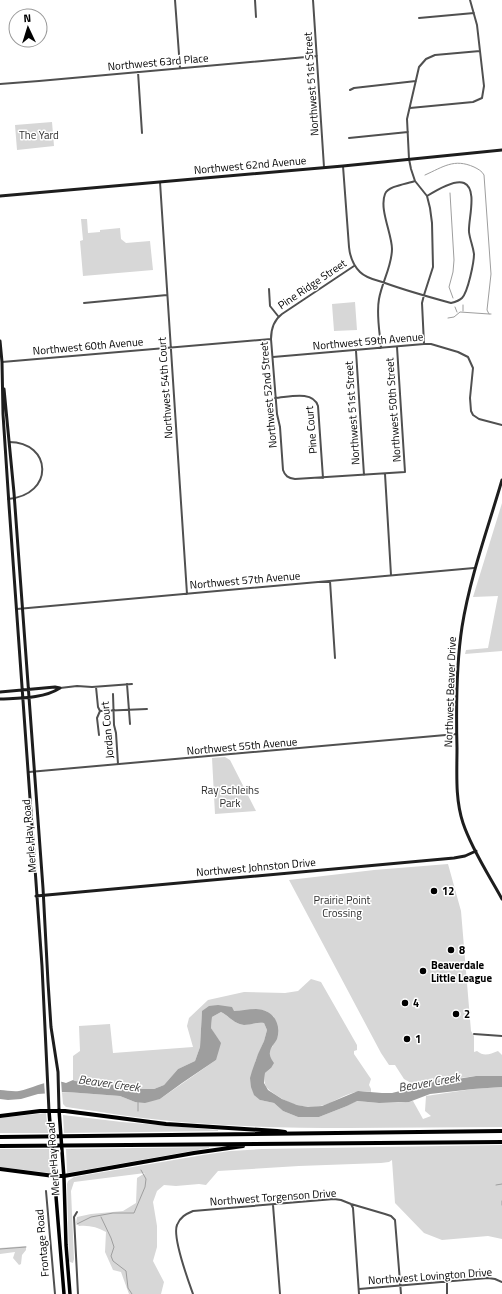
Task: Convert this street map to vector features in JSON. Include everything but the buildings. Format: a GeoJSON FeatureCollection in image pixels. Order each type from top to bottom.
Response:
{"type":"FeatureCollection","features":[{"type":"Feature","properties":{"kind":"highway"},"geometry":{"type":"LineString","coordinates":[[0,1116],[59,1110],[166,1124],[277,1130],[291,1134]]}},
{"type":"Feature","properties":{"kind":"highway"},"geometry":{"type":"LineString","coordinates":[[0,1137],[502,1131]]}},
{"type":"Feature","properties":{"kind":"highway"},"geometry":{"type":"LineString","coordinates":[[0,1146],[502,1142]]}},
{"type":"Feature","properties":{"kind":"highway"},"geometry":{"type":"LineString","coordinates":[[0,1169],[64,1176],[212,1150],[269,1145]]}},
{"type":"Feature","properties":{"kind":"main road","name":"Northwest 62nd Avenue"},"geometry":{"type":"LineString","coordinates":[[0,196],[343,166],[502,150]]}},
{"type":"Feature","properties":{"kind":"main road","name":"Merle Hay Road"},"geometry":{"type":"LineString","coordinates":[[0,341],[2,362],[1,409],[5,443],[22,697],[29,772],[36,896],[43,982],[46,1073],[64,1294]]}},
{"type":"Feature","properties":{"kind":"main road","name":"Merle Hay Road"},"geometry":{"type":"LineString","coordinates":[[2,378],[7,408],[15,498],[33,771],[43,895],[49,1003],[60,1098],[59,1110],[70,1294]]}},
{"type":"Feature","properties":{"kind":"main road","name":"Northwest Beaver Drive"},"geometry":{"type":"LineString","coordinates":[[502,480],[476,568],[466,607],[459,644],[457,734],[458,802],[464,824],[476,851],[502,899]]}},
{"type":"Feature","properties":{"kind":"main road"},"geometry":{"type":"LineString","coordinates":[[0,692],[55,687],[60,688]]}},
{"type":"Feature","properties":{"kind":"main road"},"geometry":{"type":"LineString","coordinates":[[0,699],[46,695],[60,688]]}},
{"type":"Feature","properties":{"kind":"main road","name":"Northwest Johnston Drive"},"geometry":{"type":"LineString","coordinates":[[36,896],[454,858],[465,856],[476,851]]}},
{"type":"Feature","properties":{"kind":"street"},"geometry":{"type":"LineString","coordinates":[[175,0],[180,68]]}},
{"type":"Feature","properties":{"kind":"street"},"geometry":{"type":"LineString","coordinates":[[255,0],[256,17]]}},
{"type":"Feature","properties":{"kind":"street","name":"Northwest 51st Street"},"geometry":{"type":"LineString","coordinates":[[313,0],[324,167]]}},
{"type":"Feature","properties":{"kind":"street"},"geometry":{"type":"LineString","coordinates":[[410,108],[474,102],[482,98],[484,86],[478,25],[470,0]]}},
{"type":"Feature","properties":{"kind":"street"},"geometry":{"type":"LineString","coordinates":[[418,18],[474,13]]}},
{"type":"Feature","properties":{"kind":"street"},"geometry":{"type":"LineString","coordinates":[[424,344],[422,317],[424,295],[434,261],[432,223],[427,196],[415,181],[409,159],[407,119],[422,62],[430,56],[480,51]]}},
{"type":"Feature","properties":{"kind":"street","name":"Northwest 63rd Place"},"geometry":{"type":"LineString","coordinates":[[0,84],[317,56]]}},
{"type":"Feature","properties":{"kind":"street"},"geometry":{"type":"LineString","coordinates":[[138,72],[142,133]]}},
{"type":"Feature","properties":{"kind":"street"},"geometry":{"type":"LineString","coordinates":[[350,90],[354,88],[416,81]]}},
{"type":"Feature","properties":{"kind":"street"},"geometry":{"type":"LineString","coordinates":[[349,138],[408,132]]}},
{"type":"Feature","properties":{"kind":"street"},"geometry":{"type":"LineString","coordinates":[[343,166],[348,247],[354,266],[367,277],[451,303],[458,301],[463,297],[466,291],[474,258],[470,233],[472,214],[470,189],[466,184],[458,182],[427,196]]}},
{"type":"Feature","properties":{"kind":"street","name":"Northwest 54th Court"},"geometry":{"type":"LineString","coordinates":[[160,181],[187,594]]}},
{"type":"Feature","properties":{"kind":"street","name":"Northwest 50th Street"},"geometry":{"type":"LineString","coordinates":[[381,348],[378,306],[391,259],[392,248],[386,221],[385,195],[391,188],[415,181]]}},
{"type":"Feature","properties":{"kind":"street","name":"Pine Ridge Street"},"geometry":{"type":"LineString","coordinates":[[278,316],[354,266]]}},
{"type":"Feature","properties":{"kind":"street"},"geometry":{"type":"LineString","coordinates":[[269,289],[270,306],[278,316]]}},
{"type":"Feature","properties":{"kind":"street"},"geometry":{"type":"LineString","coordinates":[[84,303],[167,296]]}},
{"type":"Feature","properties":{"kind":"street","name":"Northwest 52nd Street"},"geometry":{"type":"LineString","coordinates":[[278,316],[273,325],[271,339],[276,414],[280,427],[283,470],[289,478],[323,478]]}},
{"type":"Feature","properties":{"kind":"street","name":"Northwest 60th Avenue"},"geometry":{"type":"LineString","coordinates":[[2,362],[271,339]]}},
{"type":"Feature","properties":{"kind":"street","name":"Northwest 59th Avenue"},"geometry":{"type":"LineString","coordinates":[[273,357],[424,344],[431,344],[458,352],[468,357],[473,368],[470,398],[471,411],[473,415],[479,419],[502,425]]}},
{"type":"Feature","properties":{"kind":"street","name":"Northwest 50th Street"},"geometry":{"type":"LineString","coordinates":[[391,575],[385,474],[405,472],[397,347]]}},
{"type":"Feature","properties":{"kind":"street","name":"Northwest 51st Street"},"geometry":{"type":"LineString","coordinates":[[356,351],[364,475]]}},
{"type":"Feature","properties":{"kind":"street","name":"Pine Court"},"geometry":{"type":"LineString","coordinates":[[276,398],[309,396],[317,401],[323,478]]}},
{"type":"Feature","properties":{"kind":"street"},"geometry":{"type":"LineString","coordinates":[[1,409],[7,408]]}},
{"type":"Feature","properties":{"kind":"street"},"geometry":{"type":"LineString","coordinates":[[5,443],[10,442],[23,444],[33,450],[40,459],[42,466],[41,478],[35,488],[25,496],[8,499]]}},
{"type":"Feature","properties":{"kind":"street"},"geometry":{"type":"LineString","coordinates":[[323,478],[385,474]]}},
{"type":"Feature","properties":{"kind":"street","name":"Northwest 57th Avenue"},"geometry":{"type":"LineString","coordinates":[[16,609],[476,568]]}},
{"type":"Feature","properties":{"kind":"street"},"geometry":{"type":"LineString","coordinates":[[330,581],[335,658]]}},
{"type":"Feature","properties":{"kind":"street"},"geometry":{"type":"LineString","coordinates":[[127,684],[130,724]]}},
{"type":"Feature","properties":{"kind":"street"},"geometry":{"type":"LineString","coordinates":[[60,688],[132,684]]}},
{"type":"Feature","properties":{"kind":"street"},"geometry":{"type":"LineString","coordinates":[[96,687],[98,707],[100,711],[98,718],[99,735]]}},
{"type":"Feature","properties":{"kind":"street","name":"Jordan Court"},"geometry":{"type":"LineString","coordinates":[[113,694],[114,725],[118,764]]}},
{"type":"Feature","properties":{"kind":"street"},"geometry":{"type":"LineString","coordinates":[[100,711],[147,709]]}},
{"type":"Feature","properties":{"kind":"street","name":"Northwest 55th Avenue"},"geometry":{"type":"LineString","coordinates":[[29,772],[457,734]]}},
{"type":"Feature","properties":{"kind":"street"},"geometry":{"type":"LineString","coordinates":[[474,1034],[502,1036]]}},
{"type":"Feature","properties":{"kind":"street","name":"Frontage Road"},"geometry":{"type":"LineString","coordinates":[[46,1191],[55,1294]]}},
{"type":"Feature","properties":{"kind":"street","name":"Northwest Torgenson Drive"},"geometry":{"type":"LineString","coordinates":[[194,1294],[176,1237],[177,1226],[182,1217],[193,1211],[334,1199],[342,1200],[393,1218],[396,1222],[400,1285]]}},
{"type":"Feature","properties":{"kind":"street"},"geometry":{"type":"LineString","coordinates":[[351,1204],[353,1208],[359,1294]]}},
{"type":"Feature","properties":{"kind":"street"},"geometry":{"type":"LineString","coordinates":[[273,1205],[280,1294]]}},
{"type":"Feature","properties":{"kind":"street"},"geometry":{"type":"LineString","coordinates":[[77,1212],[74,1217],[78,1294]]}},
{"type":"Feature","properties":{"kind":"street","name":"Northwest Lovington Drive"},"geometry":{"type":"LineString","coordinates":[[359,1289],[488,1278],[502,1282]]}},
{"type":"Feature","properties":{"kind":"street"},"geometry":{"type":"LineString","coordinates":[[446,1282],[447,1294]]}},
{"type":"Feature","properties":{"kind":"street"},"geometry":{"type":"LineString","coordinates":[[400,1285],[401,1294]]}},
{"type":"Feature","properties":{"kind":"green space","name":"The Yard"},"geometry":{"type":"Polygon","coordinates":[[[52,122],[54,146],[17,150],[15,125],[52,122]]]}},
{"type":"Feature","properties":{"kind":"green space"},"geometry":{"type":"Polygon","coordinates":[[[81,219],[87,219],[88,233],[120,228],[121,239],[126,243],[150,241],[153,270],[83,276],[80,241],[83,240],[81,219]]]}},
{"type":"Feature","properties":{"kind":"green space"},"geometry":{"type":"Polygon","coordinates":[[[355,302],[357,330],[334,331],[332,304],[355,302]]]}},
{"type":"Feature","properties":{"kind":"green space"},"geometry":{"type":"Polygon","coordinates":[[[502,503],[502,651],[465,654],[466,650],[488,648],[498,596],[473,597],[502,503]]]}},
{"type":"Feature","properties":{"kind":"green space","name":"Ray Schleihs Park"},"geometry":{"type":"Polygon","coordinates":[[[225,757],[230,760],[256,811],[215,814],[212,758],[225,757]]]}},
{"type":"Feature","properties":{"kind":"green space","name":"Beaverdale Little League"},"geometry":{"type":"Polygon","coordinates":[[[448,864],[461,911],[471,1031],[474,1036],[474,1052],[477,1051],[482,1054],[487,1054],[498,1051],[502,1055],[502,1076],[476,1076],[413,1084],[404,1079],[395,1065],[389,1065],[381,1053],[289,880],[374,870],[448,864]]]}},
{"type":"Feature","properties":{"kind":"green space"},"geometry":{"type":"Polygon","coordinates":[[[311,979],[321,982],[357,1045],[357,1050],[354,1051],[354,1054],[371,1079],[369,1085],[371,1092],[355,1092],[330,1103],[316,1107],[295,1104],[276,1095],[267,1088],[265,1084],[265,1073],[271,1068],[269,1050],[273,1046],[274,1017],[266,1011],[256,1009],[246,1011],[202,1011],[200,1047],[195,1061],[178,1069],[164,1085],[154,1089],[132,1089],[121,1086],[73,1080],[73,1056],[80,1051],[79,1026],[110,1024],[113,1053],[193,1047],[187,1026],[189,1018],[208,1000],[244,992],[285,993],[298,991],[311,979]]]}},
{"type":"Feature","properties":{"kind":"green space"},"geometry":{"type":"Polygon","coordinates":[[[221,1012],[234,1022],[240,1024],[247,1025],[264,1023],[267,1030],[255,1062],[260,1100],[274,1103],[283,1111],[298,1117],[319,1117],[356,1101],[398,1103],[413,1101],[423,1119],[431,1116],[425,1111],[426,1096],[473,1089],[502,1087],[502,1127],[308,1128],[231,1125],[177,1122],[145,1118],[66,1107],[63,1104],[62,1093],[67,1092],[120,1096],[135,1102],[160,1099],[216,1060],[215,1035],[211,1028],[212,1017],[221,1012]]]}},
{"type":"Feature","properties":{"kind":"green space"},"geometry":{"type":"Polygon","coordinates":[[[46,1113],[48,1133],[0,1133],[0,1118],[46,1113]]]}},
{"type":"Feature","properties":{"kind":"green space"},"geometry":{"type":"Polygon","coordinates":[[[63,1115],[122,1122],[218,1130],[218,1131],[64,1133],[63,1115]]]}},
{"type":"Feature","properties":{"kind":"green space"},"geometry":{"type":"Polygon","coordinates":[[[502,1145],[502,1239],[488,1236],[442,1240],[424,1233],[395,1203],[392,1160],[381,1163],[218,1171],[206,1185],[164,1185],[157,1191],[153,1202],[157,1226],[157,1247],[153,1261],[164,1282],[161,1294],[129,1294],[121,1272],[113,1270],[105,1252],[106,1232],[93,1227],[79,1226],[76,1223],[77,1217],[123,1211],[136,1203],[137,1178],[145,1173],[74,1182],[71,1191],[74,1259],[73,1263],[69,1261],[67,1184],[68,1181],[74,1177],[230,1151],[262,1149],[502,1145]]]}},
{"type":"Feature","properties":{"kind":"green space"},"geometry":{"type":"Polygon","coordinates":[[[209,1148],[67,1173],[66,1149],[209,1148]]]}},
{"type":"Feature","properties":{"kind":"green space"},"geometry":{"type":"Polygon","coordinates":[[[0,1149],[49,1149],[50,1173],[0,1167],[0,1149]]]}},
{"type":"Feature","properties":{"kind":"green space"},"geometry":{"type":"Polygon","coordinates":[[[26,1246],[26,1250],[22,1255],[21,1264],[19,1265],[13,1258],[15,1252],[0,1254],[0,1248],[26,1246]]]}},
{"type":"Feature","properties":{"kind":"water","name":"Beaver Creek"},"geometry":{"type":"Polygon","coordinates":[[[218,1005],[232,1007],[234,1011],[253,1009],[267,1011],[271,1014],[277,1022],[278,1033],[277,1039],[270,1053],[274,1063],[265,1073],[264,1083],[268,1090],[282,1099],[297,1105],[308,1107],[322,1106],[358,1091],[392,1093],[404,1090],[419,1083],[476,1076],[502,1076],[502,1087],[430,1094],[409,1102],[379,1103],[357,1101],[319,1117],[298,1117],[283,1111],[274,1103],[260,1100],[254,1095],[251,1087],[250,1078],[267,1030],[264,1023],[247,1025],[240,1024],[234,1022],[221,1012],[212,1017],[211,1028],[221,1043],[216,1060],[160,1099],[145,1103],[135,1102],[120,1096],[67,1092],[38,1094],[21,1099],[0,1099],[0,1090],[25,1090],[54,1081],[66,1083],[73,1080],[121,1086],[132,1089],[154,1089],[164,1085],[178,1069],[195,1061],[200,1047],[202,1011],[209,1006],[218,1005]]]}},
{"type":"Feature","properties":{"kind":"pier"},"geometry":{"type":"Polygon","coordinates":[[[61,1080],[62,1094],[45,1096],[44,1081],[61,1080]]]}},
{"type":"Feature","properties":{"kind":"waterway"},"geometry":{"type":"LineString","coordinates":[[425,175],[454,163],[467,164],[481,171],[484,175],[491,274],[487,310],[489,314],[491,314]]}},
{"type":"Feature","properties":{"kind":"waterway"},"geometry":{"type":"LineString","coordinates":[[450,193],[454,260],[453,272],[449,287],[453,298]]}},
{"type":"Feature","properties":{"kind":"waterway"},"geometry":{"type":"LineString","coordinates":[[463,305],[463,311]]}},
{"type":"Feature","properties":{"kind":"waterway"},"geometry":{"type":"LineString","coordinates":[[455,307],[457,312]]}},
{"type":"Feature","properties":{"kind":"waterway"},"geometry":{"type":"LineString","coordinates":[[448,318],[454,317],[460,312],[489,314]]}},
{"type":"Feature","properties":{"kind":"waterway"},"geometry":{"type":"LineString","coordinates":[[138,1101],[138,1111]]}},
{"type":"Feature","properties":{"kind":"waterway"},"geometry":{"type":"LineString","coordinates":[[77,1224],[91,1217],[113,1213],[134,1213],[145,1187],[146,1179],[141,1170]]}},
{"type":"Feature","properties":{"kind":"waterway"},"geometry":{"type":"LineString","coordinates":[[496,1185],[502,1184]]}},
{"type":"Feature","properties":{"kind":"waterway"},"geometry":{"type":"LineString","coordinates":[[101,1217],[114,1247],[111,1256],[113,1261],[126,1271],[128,1288],[132,1294]]}},
{"type":"Feature","properties":{"kind":"waterway"},"geometry":{"type":"LineString","coordinates":[[0,1249],[26,1247]]}},
{"type":"Feature","properties":{"kind":"place","name":"12"},"geometry":{"type":"Point","coordinates":[434,891]}},
{"type":"Feature","properties":{"kind":"place","name":"8"},"geometry":{"type":"Point","coordinates":[451,950]}},
{"type":"Feature","properties":{"kind":"place","name":"Beaverdale Little League"},"geometry":{"type":"Point","coordinates":[423,971]}},
{"type":"Feature","properties":{"kind":"place","name":"4"},"geometry":{"type":"Point","coordinates":[405,1003]}},
{"type":"Feature","properties":{"kind":"place","name":"2"},"geometry":{"type":"Point","coordinates":[456,1014]}},
{"type":"Feature","properties":{"kind":"place","name":"1"},"geometry":{"type":"Point","coordinates":[407,1039]}},
{"type":"Feature","properties":{"kind":"park label","name":"Prairie Point Crossing"},"geometry":{"type":"Point","coordinates":[342,906]}}]}
